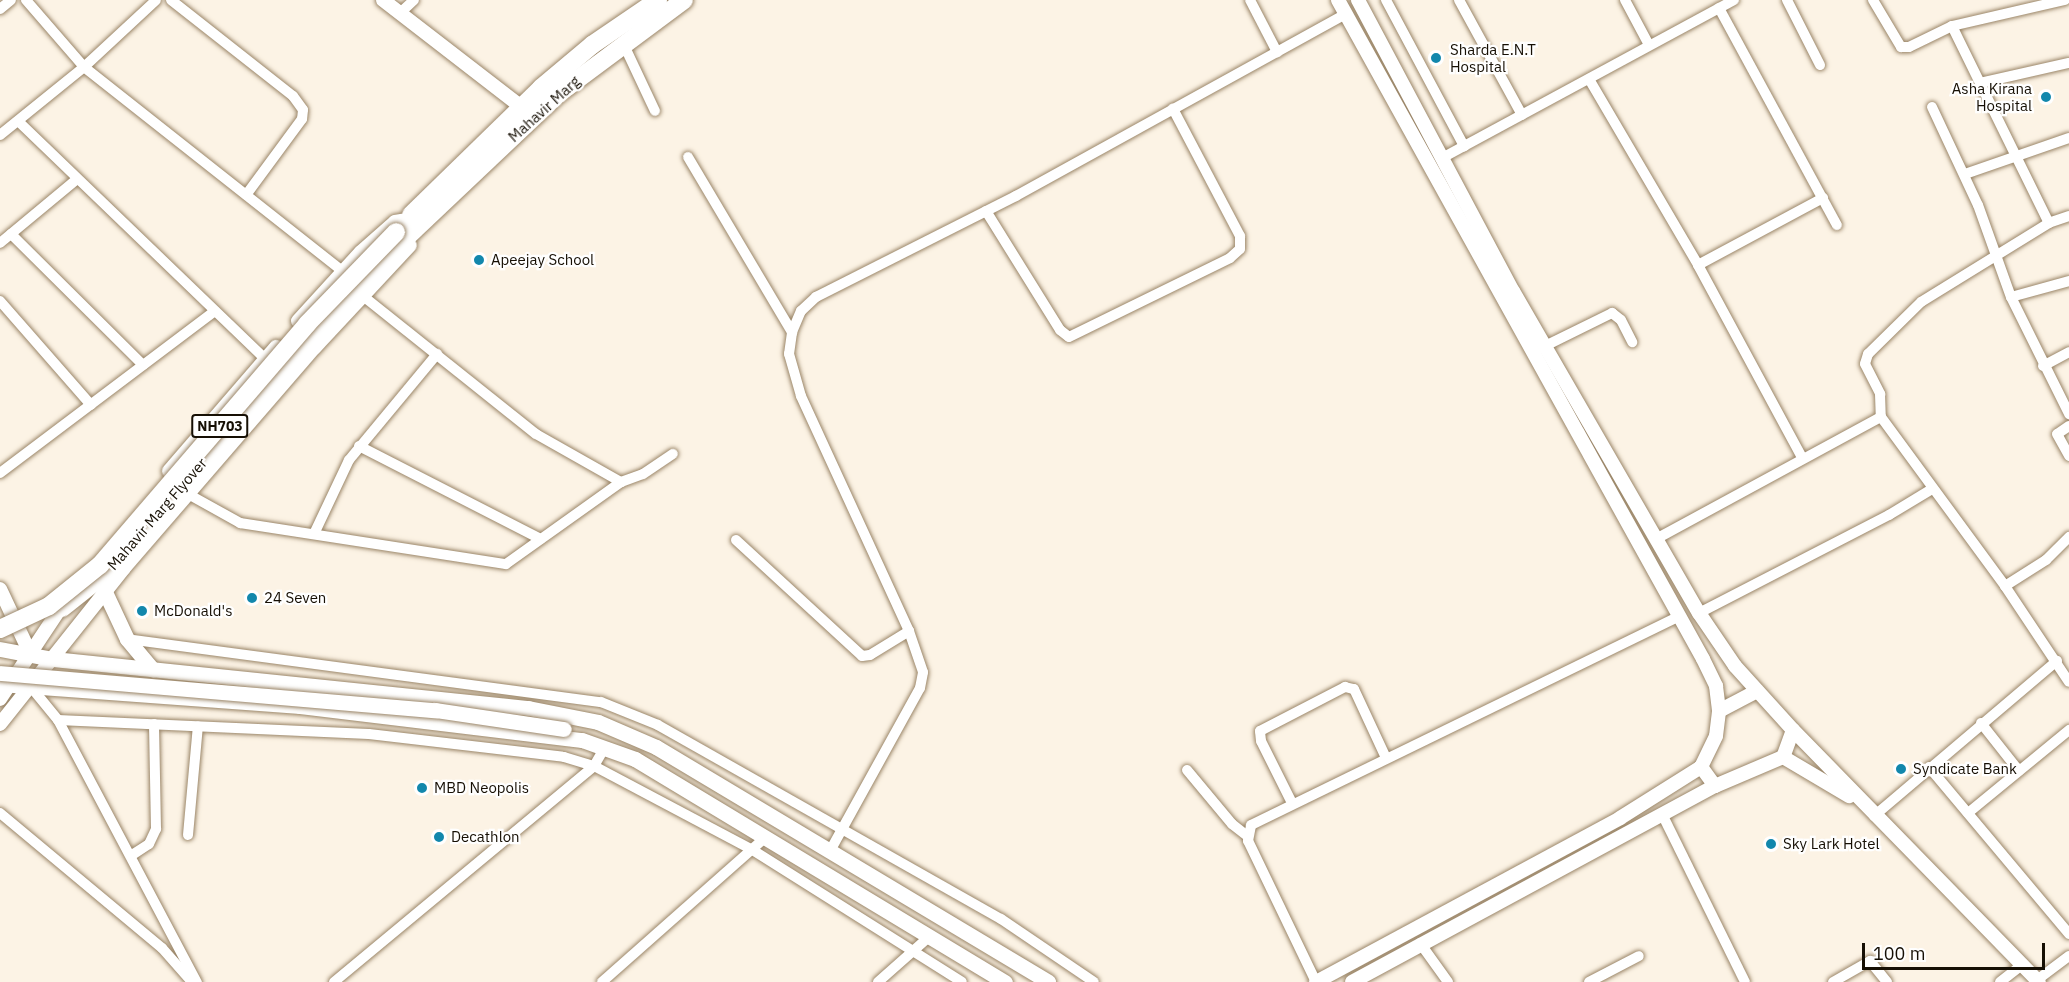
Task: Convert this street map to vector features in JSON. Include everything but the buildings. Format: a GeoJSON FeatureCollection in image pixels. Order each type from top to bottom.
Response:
{"type":"FeatureCollection","features":[{"type":"Feature","properties":{"kind":"highway","name":"Mahavir Marg"},"geometry":{"type":"LineString","coordinates":[[405,230],[528,112],[592,45],[658,0]]}},
{"type":"Feature","properties":{"kind":"highway","name":"Mahavir Marg"},"geometry":{"type":"LineString","coordinates":[[528,112],[684,0]]}},
{"type":"Feature","properties":{"kind":"highway","name":"Mahavir Marg Flyover"},"geometry":{"type":"LineString","coordinates":[[0,629],[49,606],[100,565],[307,324],[405,230]]}},
{"type":"Feature","properties":{"kind":"highway","name":"Mahavir Marg Flyover"},"geometry":{"type":"LineString","coordinates":[[4,646],[62,608],[110,570],[405,230]]}},
{"type":"Feature","properties":{"kind":"main road"},"geometry":{"type":"LineString","coordinates":[[105,592],[127,639],[153,670]]}},
{"type":"Feature","properties":{"kind":"main road"},"geometry":{"type":"LineString","coordinates":[[4,646],[53,659],[528,708],[598,722],[656,747],[1048,982]]}},
{"type":"Feature","properties":{"kind":"main road"},"geometry":{"type":"LineString","coordinates":[[0,673],[435,710],[564,729],[582,740]]}},
{"type":"Feature","properties":{"kind":"main road"},"geometry":{"type":"LineString","coordinates":[[6,684],[300,706],[582,740],[635,759],[1005,982]]}},
{"type":"Feature","properties":{"kind":"street"},"geometry":{"type":"LineString","coordinates":[[0,9],[11,0]]}},
{"type":"Feature","properties":{"kind":"street"},"geometry":{"type":"LineString","coordinates":[[26,0],[84,67],[342,271]]}},
{"type":"Feature","properties":{"kind":"street"},"geometry":{"type":"LineString","coordinates":[[0,135],[84,67],[156,0]]}},
{"type":"Feature","properties":{"kind":"street"},"geometry":{"type":"LineString","coordinates":[[171,0],[293,96],[303,110],[302,119],[246,195]]}},
{"type":"Feature","properties":{"kind":"street"},"geometry":{"type":"LineString","coordinates":[[383,0],[528,112]]}},
{"type":"Feature","properties":{"kind":"street"},"geometry":{"type":"LineString","coordinates":[[400,13],[414,0]]}},
{"type":"Feature","properties":{"kind":"street"},"geometry":{"type":"LineString","coordinates":[[1250,0],[1277,52]]}},
{"type":"Feature","properties":{"kind":"street"},"geometry":{"type":"LineString","coordinates":[[1187,771],[1232,824],[1246,835],[1316,982],[1620,818],[1701,767],[1716,736],[1719,711],[1716,686],[1338,0]]}},
{"type":"Feature","properties":{"kind":"street"},"geometry":{"type":"LineString","coordinates":[[1358,0],[1545,346],[1717,643],[1756,691],[1863,805],[2038,981],[2069,956]]}},
{"type":"Feature","properties":{"kind":"street"},"geometry":{"type":"LineString","coordinates":[[1386,0],[1464,146]]}},
{"type":"Feature","properties":{"kind":"street"},"geometry":{"type":"LineString","coordinates":[[1459,0],[1522,115]]}},
{"type":"Feature","properties":{"kind":"street"},"geometry":{"type":"LineString","coordinates":[[1625,0],[1649,45]]}},
{"type":"Feature","properties":{"kind":"street"},"geometry":{"type":"LineString","coordinates":[[1442,158],[1734,0]]}},
{"type":"Feature","properties":{"kind":"street"},"geometry":{"type":"LineString","coordinates":[[1787,0],[1820,65]]}},
{"type":"Feature","properties":{"kind":"street"},"geometry":{"type":"LineString","coordinates":[[1873,0],[1901,47],[1909,47],[1952,26],[2066,0]]}},
{"type":"Feature","properties":{"kind":"street"},"geometry":{"type":"LineString","coordinates":[[1719,8],[1837,225]]}},
{"type":"Feature","properties":{"kind":"street"},"geometry":{"type":"LineString","coordinates":[[831,851],[920,688],[922,661],[801,396],[789,354],[792,332],[801,311],[816,297],[986,211],[1346,14]]}},
{"type":"Feature","properties":{"kind":"street"},"geometry":{"type":"LineString","coordinates":[[1952,26],[2049,223]]}},
{"type":"Feature","properties":{"kind":"street"},"geometry":{"type":"LineString","coordinates":[[623,43],[655,111]]}},
{"type":"Feature","properties":{"kind":"street"},"geometry":{"type":"LineString","coordinates":[[1980,83],[2069,63]]}},
{"type":"Feature","properties":{"kind":"street"},"geometry":{"type":"LineString","coordinates":[[1589,79],[1698,265],[1802,457]]}},
{"type":"Feature","properties":{"kind":"street"},"geometry":{"type":"LineString","coordinates":[[1932,107],[1965,174],[2011,297],[2043,366],[2069,414]]}},
{"type":"Feature","properties":{"kind":"street"},"geometry":{"type":"LineString","coordinates":[[986,211],[1060,330],[1069,337],[1230,258],[1240,249],[1240,236],[1173,109]]}},
{"type":"Feature","properties":{"kind":"street"},"geometry":{"type":"LineString","coordinates":[[18,121],[265,359]]}},
{"type":"Feature","properties":{"kind":"street"},"geometry":{"type":"LineString","coordinates":[[1965,174],[2069,138]]}},
{"type":"Feature","properties":{"kind":"street"},"geometry":{"type":"LineString","coordinates":[[688,157],[792,332]]}},
{"type":"Feature","properties":{"kind":"street"},"geometry":{"type":"LineString","coordinates":[[0,243],[77,179]]}},
{"type":"Feature","properties":{"kind":"street"},"geometry":{"type":"LineString","coordinates":[[1698,265],[1823,198]]}},
{"type":"Feature","properties":{"kind":"street"},"geometry":{"type":"LineString","coordinates":[[2069,216],[2049,223],[1905,314],[1868,354],[1865,364],[1880,393],[1881,417],[2005,586],[2069,682]]}},
{"type":"Feature","properties":{"kind":"street"},"geometry":{"type":"LineString","coordinates":[[0,699],[6,684],[21,670],[83,574],[265,359],[342,271],[395,222],[405,230],[412,243],[188,494],[105,592],[0,724]]}},
{"type":"Feature","properties":{"kind":"street"},"geometry":{"type":"LineString","coordinates":[[11,234],[143,365]]}},
{"type":"Feature","properties":{"kind":"street"},"geometry":{"type":"LineString","coordinates":[[2011,297],[2069,281]]}},
{"type":"Feature","properties":{"kind":"street"},"geometry":{"type":"LineString","coordinates":[[363,296],[536,434],[621,482]]}},
{"type":"Feature","properties":{"kind":"street"},"geometry":{"type":"LineString","coordinates":[[0,301],[91,405]]}},
{"type":"Feature","properties":{"kind":"street"},"geometry":{"type":"LineString","coordinates":[[0,473],[215,311]]}},
{"type":"Feature","properties":{"kind":"street"},"geometry":{"type":"LineString","coordinates":[[1545,346],[1612,313],[1621,320],[1632,342]]}},
{"type":"Feature","properties":{"kind":"street"},"geometry":{"type":"LineString","coordinates":[[2043,366],[2069,352]]}},
{"type":"Feature","properties":{"kind":"street"},"geometry":{"type":"LineString","coordinates":[[314,534],[359,446],[437,354]]}},
{"type":"Feature","properties":{"kind":"street"},"geometry":{"type":"LineString","coordinates":[[1656,539],[1802,457],[1881,417]]}},
{"type":"Feature","properties":{"kind":"street"},"geometry":{"type":"LineString","coordinates":[[2069,426],[2057,434],[2069,456]]}},
{"type":"Feature","properties":{"kind":"street"},"geometry":{"type":"LineString","coordinates":[[359,446],[541,539]]}},
{"type":"Feature","properties":{"kind":"street"},"geometry":{"type":"LineString","coordinates":[[188,494],[240,523],[502,564],[621,482],[644,474],[673,454]]}},
{"type":"Feature","properties":{"kind":"street"},"geometry":{"type":"LineString","coordinates":[[1699,613],[1889,515],[1932,489]]}},
{"type":"Feature","properties":{"kind":"street"},"geometry":{"type":"LineString","coordinates":[[2005,586],[2046,560],[2069,537]]}},
{"type":"Feature","properties":{"kind":"street"},"geometry":{"type":"LineString","coordinates":[[736,540],[862,656],[870,655],[909,631]]}},
{"type":"Feature","properties":{"kind":"street"},"geometry":{"type":"LineString","coordinates":[[0,589],[30,653]]}},
{"type":"Feature","properties":{"kind":"street"},"geometry":{"type":"LineString","coordinates":[[1246,835],[1251,825],[1292,803],[1679,616]]}},
{"type":"Feature","properties":{"kind":"street"},"geometry":{"type":"LineString","coordinates":[[0,622],[4,646],[31,687],[58,720],[132,855],[195,982]]}},
{"type":"Feature","properties":{"kind":"street"},"geometry":{"type":"LineString","coordinates":[[127,639],[601,702],[658,725],[842,832],[1001,919],[1094,982]]}},
{"type":"Feature","properties":{"kind":"street"},"geometry":{"type":"LineString","coordinates":[[1874,816],[1929,767],[2057,661]]}},
{"type":"Feature","properties":{"kind":"street"},"geometry":{"type":"LineString","coordinates":[[1292,803],[1260,731],[1345,687],[1354,688],[1386,758]]}},
{"type":"Feature","properties":{"kind":"street"},"geometry":{"type":"LineString","coordinates":[[1719,711],[1756,691]]}},
{"type":"Feature","properties":{"kind":"street"},"geometry":{"type":"LineString","coordinates":[[58,720],[369,734],[546,752],[594,766],[751,849],[962,982]]}},
{"type":"Feature","properties":{"kind":"street"},"geometry":{"type":"LineString","coordinates":[[1981,723],[2019,771]]}},
{"type":"Feature","properties":{"kind":"street"},"geometry":{"type":"LineString","coordinates":[[132,855],[149,844],[156,829],[154,724]]}},
{"type":"Feature","properties":{"kind":"street"},"geometry":{"type":"LineString","coordinates":[[188,835],[198,726]]}},
{"type":"Feature","properties":{"kind":"street"},"geometry":{"type":"LineString","coordinates":[[1352,982],[1420,943],[1662,814],[1716,786],[1783,757],[1793,730]]}},
{"type":"Feature","properties":{"kind":"street"},"geometry":{"type":"LineString","coordinates":[[1968,813],[2069,730]]}},
{"type":"Feature","properties":{"kind":"street"},"geometry":{"type":"LineString","coordinates":[[334,982],[594,766],[605,747]]}},
{"type":"Feature","properties":{"kind":"street"},"geometry":{"type":"LineString","coordinates":[[1783,757],[1863,805]]}},
{"type":"Feature","properties":{"kind":"street"},"geometry":{"type":"LineString","coordinates":[[1701,767],[1716,786]]}},
{"type":"Feature","properties":{"kind":"street"},"geometry":{"type":"LineString","coordinates":[[1929,767],[2069,934]]}},
{"type":"Feature","properties":{"kind":"street"},"geometry":{"type":"LineString","coordinates":[[0,813],[162,948],[195,982]]}},
{"type":"Feature","properties":{"kind":"street"},"geometry":{"type":"LineString","coordinates":[[1662,814],[1745,982]]}},
{"type":"Feature","properties":{"kind":"street"},"geometry":{"type":"LineString","coordinates":[[602,982],[766,837]]}},
{"type":"Feature","properties":{"kind":"street"},"geometry":{"type":"LineString","coordinates":[[878,982],[930,936]]}},
{"type":"Feature","properties":{"kind":"street"},"geometry":{"type":"LineString","coordinates":[[1420,943],[1448,982]]}},
{"type":"Feature","properties":{"kind":"street"},"geometry":{"type":"LineString","coordinates":[[1589,982],[1639,956]]}},
{"type":"Feature","properties":{"kind":"street"},"geometry":{"type":"LineString","coordinates":[[1833,982],[1870,961],[1887,982]]}},
{"type":"Feature","properties":{"kind":"street"},"geometry":{"type":"LineString","coordinates":[[2000,982],[2022,964]]}},
{"type":"Feature","properties":{"kind":"place","name":"Sharda E.N.T Hospital"},"geometry":{"type":"Point","coordinates":[1436,58]}},
{"type":"Feature","properties":{"kind":"place","name":"Asha Kirana Hospital"},"geometry":{"type":"Point","coordinates":[2046,97]}},
{"type":"Feature","properties":{"kind":"place","name":"Apeejay School"},"geometry":{"type":"Point","coordinates":[479,260]}},
{"type":"Feature","properties":{"kind":"place","name":"24 Seven"},"geometry":{"type":"Point","coordinates":[252,598]}},
{"type":"Feature","properties":{"kind":"place","name":"McDonald's"},"geometry":{"type":"Point","coordinates":[142,611]}},
{"type":"Feature","properties":{"kind":"place","name":"Syndicate Bank"},"geometry":{"type":"Point","coordinates":[1901,769]}},
{"type":"Feature","properties":{"kind":"place","name":"MBD Neopolis"},"geometry":{"type":"Point","coordinates":[422,788]}},
{"type":"Feature","properties":{"kind":"place","name":"Decathlon"},"geometry":{"type":"Point","coordinates":[439,837]}},
{"type":"Feature","properties":{"kind":"place","name":"Sky Lark Hotel"},"geometry":{"type":"Point","coordinates":[1771,844]}}]}
